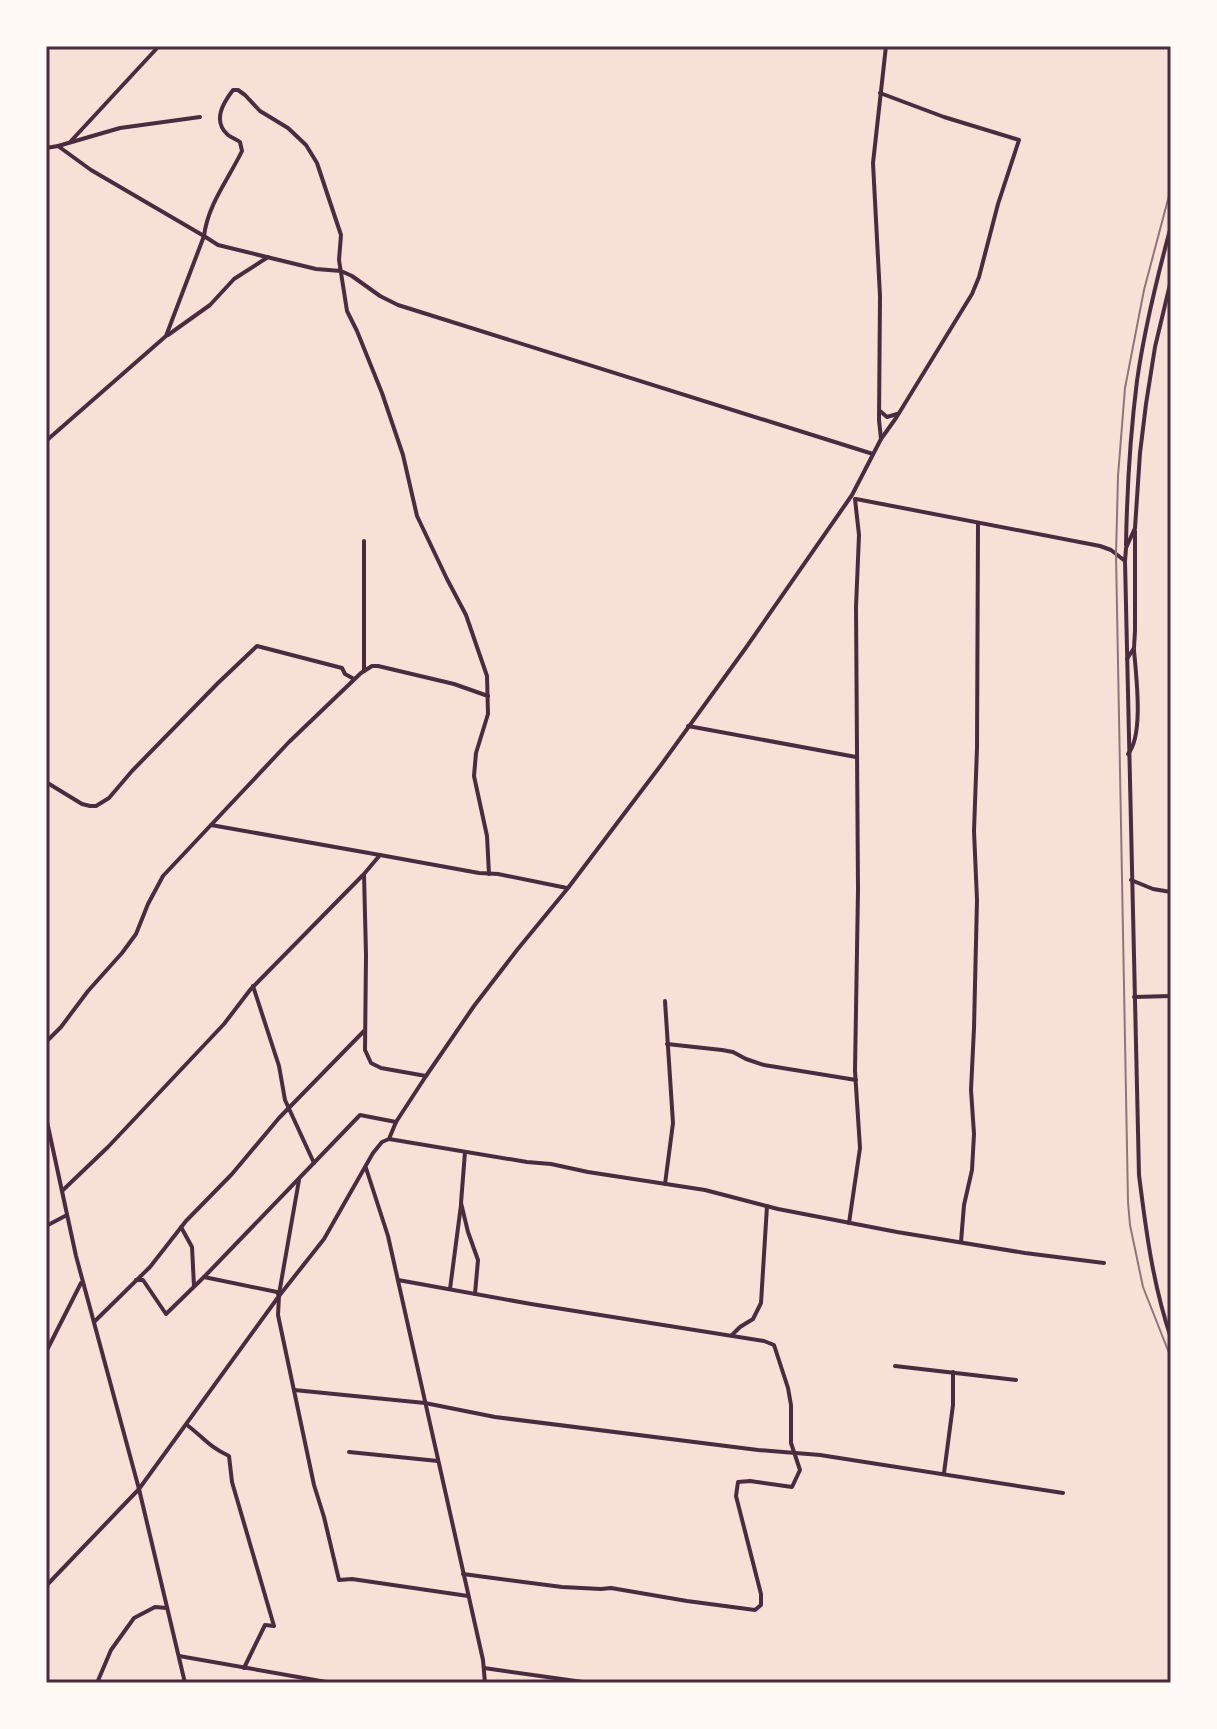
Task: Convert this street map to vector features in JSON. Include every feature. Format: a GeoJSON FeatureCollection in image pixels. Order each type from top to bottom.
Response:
{"type":"FeatureCollection","features":[{"type":"Feature","properties":{"kind":"street"},"geometry":{"type":"LineString","coordinates":[[69,143],[159,46]]}},
{"type":"Feature","properties":{"kind":"street"},"geometry":{"type":"LineString","coordinates":[[881,439],[880,296],[873,163],[886,46]]}},
{"type":"Feature","properties":{"kind":"street"},"geometry":{"type":"LineString","coordinates":[[166,336],[204,236],[209,211],[242,151],[240,142],[222,128],[219,117],[225,101],[233,90],[238,90],[260,111],[288,128],[306,145],[321,172],[341,235],[341,271],[347,311],[382,393],[411,482],[417,516],[466,615],[487,676],[488,714],[476,753],[474,776],[487,836],[489,874]]}},
{"type":"Feature","properties":{"kind":"street"},"geometry":{"type":"LineString","coordinates":[[389,1139],[396,1122],[426,1076],[517,950],[568,888],[854,497],[881,439],[972,294],[1019,140],[880,93]]}},
{"type":"Feature","properties":{"kind":"street"},"geometry":{"type":"LineString","coordinates":[[46,148],[120,128],[200,117]]}},
{"type":"Feature","properties":{"kind":"street"},"geometry":{"type":"LineString","coordinates":[[58,146],[91,170],[218,245],[316,269],[341,271],[398,305],[873,454]]}},
{"type":"Feature","properties":{"kind":"street"},"geometry":{"type":"LineString","coordinates":[[1171,226],[1138,377],[1127,481],[1125,561],[1139,1175],[1159,1303],[1171,1338]]}},
{"type":"Feature","properties":{"kind":"street"},"geometry":{"type":"LineString","coordinates":[[46,441],[166,336],[210,305],[234,279],[268,257]]}},
{"type":"Feature","properties":{"kind":"street"},"geometry":{"type":"LineString","coordinates":[[1128,754],[1134,747],[1136,737],[1135,528],[1146,404],[1155,347],[1171,280]]}},
{"type":"Feature","properties":{"kind":"street"},"geometry":{"type":"LineString","coordinates":[[879,409],[887,417],[899,412]]}},
{"type":"Feature","properties":{"kind":"street"},"geometry":{"type":"LineString","coordinates":[[854,497],[1100,546],[1125,561]]}},
{"type":"Feature","properties":{"kind":"street"},"geometry":{"type":"LineString","coordinates":[[849,1223],[860,1148],[856,1080],[856,607],[859,535],[854,497]]}},
{"type":"Feature","properties":{"kind":"street"},"geometry":{"type":"LineString","coordinates":[[961,1242],[974,1134],[971,1090],[977,900],[974,831],[978,523]]}},
{"type":"Feature","properties":{"kind":"street"},"geometry":{"type":"LineString","coordinates":[[1126,548],[1135,528]]}},
{"type":"Feature","properties":{"kind":"street"},"geometry":{"type":"LineString","coordinates":[[364,541],[364,671]]}},
{"type":"Feature","properties":{"kind":"street"},"geometry":{"type":"LineString","coordinates":[[46,782],[82,804],[96,806],[109,798],[257,646],[342,668],[354,679]]}},
{"type":"Feature","properties":{"kind":"street"},"geometry":{"type":"LineString","coordinates":[[1127,659],[1134,648]]}},
{"type":"Feature","properties":{"kind":"street"},"geometry":{"type":"LineString","coordinates":[[46,1042],[136,934],[163,876],[289,742],[364,671],[372,666],[388,667],[488,696]]}},
{"type":"Feature","properties":{"kind":"street"},"geometry":{"type":"LineString","coordinates":[[688,726],[856,757]]}},
{"type":"Feature","properties":{"kind":"street"},"geometry":{"type":"LineString","coordinates":[[211,825],[568,888]]}},
{"type":"Feature","properties":{"kind":"street"},"geometry":{"type":"LineString","coordinates":[[62,1191],[108,1147],[224,1024],[253,986],[380,855]]}},
{"type":"Feature","properties":{"kind":"street"},"geometry":{"type":"LineString","coordinates":[[364,874],[365,1050],[371,1063],[390,1070],[426,1076]]}},
{"type":"Feature","properties":{"kind":"street"},"geometry":{"type":"LineString","coordinates":[[1131,880],[1171,892]]}},
{"type":"Feature","properties":{"kind":"street"},"geometry":{"type":"LineString","coordinates":[[253,986],[279,1066],[285,1100],[314,1163]]}},
{"type":"Feature","properties":{"kind":"street"},"geometry":{"type":"LineString","coordinates":[[1134,997],[1171,996]]}},
{"type":"Feature","properties":{"kind":"street"},"geometry":{"type":"LineString","coordinates":[[665,1001],[673,1123],[665,1184]]}},
{"type":"Feature","properties":{"kind":"street"},"geometry":{"type":"LineString","coordinates":[[94,1322],[150,1267],[181,1227],[365,1030]]}},
{"type":"Feature","properties":{"kind":"street"},"geometry":{"type":"LineString","coordinates":[[667,1044],[733,1052],[764,1065],[856,1080]]}},
{"type":"Feature","properties":{"kind":"street"},"geometry":{"type":"LineString","coordinates":[[136,1280],[143,1280],[166,1314],[360,1115],[396,1122]]}},
{"type":"Feature","properties":{"kind":"street"},"geometry":{"type":"LineString","coordinates":[[46,1117],[83,1281],[139,1489],[185,1683]]}},
{"type":"Feature","properties":{"kind":"street"},"geometry":{"type":"LineString","coordinates":[[46,1586],[139,1489],[324,1239],[382,1142],[389,1139],[705,1190],[849,1223],[1104,1263]]}},
{"type":"Feature","properties":{"kind":"street"},"geometry":{"type":"LineString","coordinates":[[450,1289],[465,1152]]}},
{"type":"Feature","properties":{"kind":"street"},"geometry":{"type":"LineString","coordinates":[[366,1168],[388,1236],[485,1683]]}},
{"type":"Feature","properties":{"kind":"street"},"geometry":{"type":"LineString","coordinates":[[299,1178],[278,1315],[314,1485],[339,1580],[352,1579],[468,1596]]}},
{"type":"Feature","properties":{"kind":"street"},"geometry":{"type":"LineString","coordinates":[[461,1203],[478,1260],[475,1294]]}},
{"type":"Feature","properties":{"kind":"street"},"geometry":{"type":"LineString","coordinates":[[732,1335],[753,1319],[761,1303],[767,1206]]}},
{"type":"Feature","properties":{"kind":"street"},"geometry":{"type":"LineString","coordinates":[[46,1226],[67,1215]]}},
{"type":"Feature","properties":{"kind":"street"},"geometry":{"type":"LineString","coordinates":[[181,1227],[192,1247],[194,1286]]}},
{"type":"Feature","properties":{"kind":"street"},"geometry":{"type":"LineString","coordinates":[[204,1277],[277,1292],[279,1296]]}},
{"type":"Feature","properties":{"kind":"street"},"geometry":{"type":"LineString","coordinates":[[398,1280],[764,1341],[774,1345],[788,1388],[792,1452],[800,1470],[792,1487],[738,1482],[736,1496],[761,1594],[761,1605],[755,1610],[611,1588],[562,1587],[463,1574]]}},
{"type":"Feature","properties":{"kind":"street"},"geometry":{"type":"LineString","coordinates":[[46,1352],[83,1281]]}},
{"type":"Feature","properties":{"kind":"street"},"geometry":{"type":"LineString","coordinates":[[895,1366],[1016,1380]]}},
{"type":"Feature","properties":{"kind":"street"},"geometry":{"type":"LineString","coordinates":[[944,1473],[953,1405],[953,1372]]}},
{"type":"Feature","properties":{"kind":"street"},"geometry":{"type":"LineString","coordinates":[[294,1390],[425,1403],[495,1417],[792,1452],[1063,1493]]}},
{"type":"Feature","properties":{"kind":"street"},"geometry":{"type":"LineString","coordinates":[[186,1424],[214,1449],[229,1456],[232,1482],[274,1626],[265,1625],[244,1668]]}},
{"type":"Feature","properties":{"kind":"street"},"geometry":{"type":"LineString","coordinates":[[349,1452],[438,1461]]}},
{"type":"Feature","properties":{"kind":"street"},"geometry":{"type":"LineString","coordinates":[[97,1683],[111,1650],[134,1618],[155,1607],[167,1608]]}},
{"type":"Feature","properties":{"kind":"street"},"geometry":{"type":"LineString","coordinates":[[179,1656],[332,1683]]}},
{"type":"Feature","properties":{"kind":"street"},"geometry":{"type":"LineString","coordinates":[[484,1668],[590,1683]]}},
{"type":"Feature","properties":{"kind":"railway"},"geometry":{"type":"LineString","coordinates":[[1171,188],[1144,290],[1125,388],[1116,555],[1128,1202],[1143,1287],[1171,1358]]}}]}
